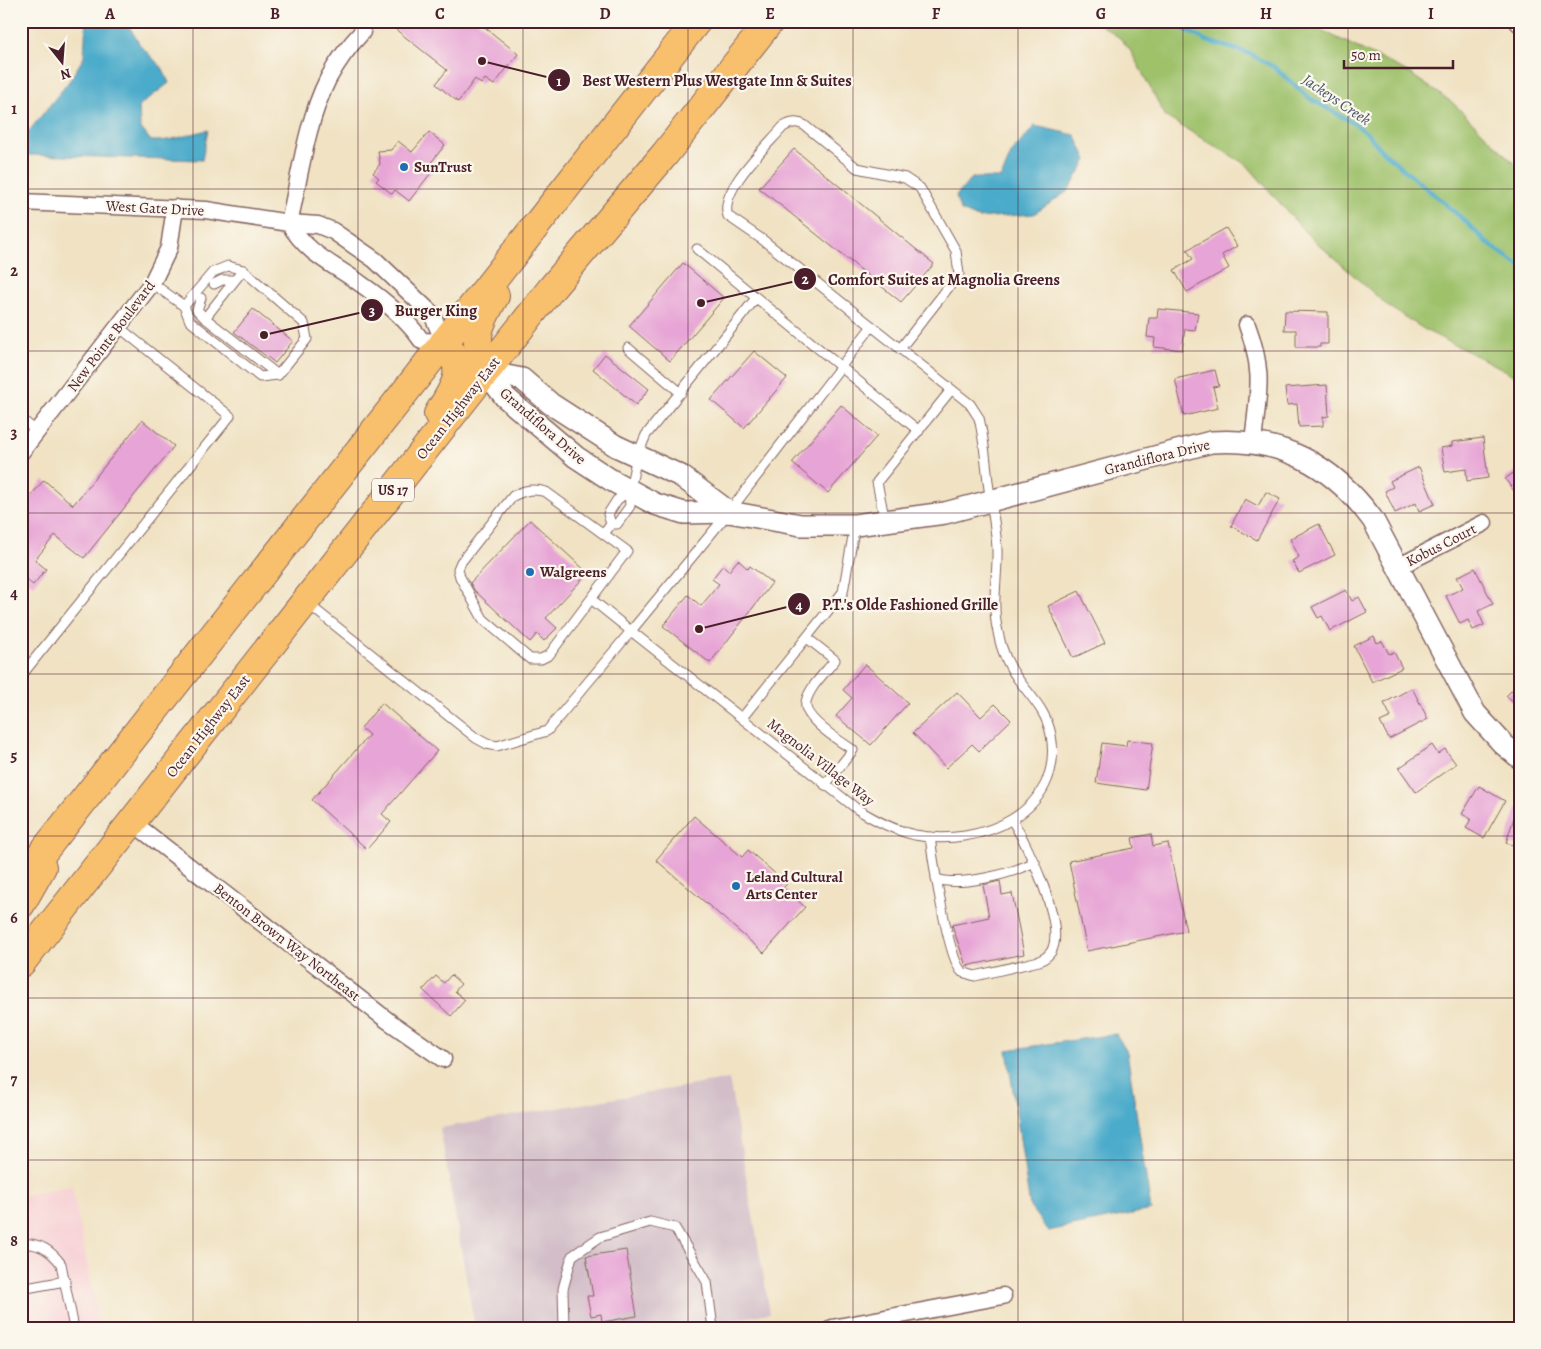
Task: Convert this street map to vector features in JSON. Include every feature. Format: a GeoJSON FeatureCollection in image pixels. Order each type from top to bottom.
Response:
{"type":"FeatureCollection","features":[{"type":"Feature","properties":{"kind":"highway"},"geometry":{"type":"LineString","coordinates":[[21,880],[697,21]]}},
{"type":"Feature","properties":{"kind":"highway","name":"Ocean Highway East"},"geometry":{"type":"LineString","coordinates":[[21,963],[551,289],[665,154],[770,21]]}},
{"type":"Feature","properties":{"kind":"highway"},"geometry":{"type":"LineString","coordinates":[[486,372],[480,358],[478,326],[536,225]]}},
{"type":"Feature","properties":{"kind":"highway"},"geometry":{"type":"LineString","coordinates":[[388,497],[454,385],[457,361],[444,342]]}},
{"type":"Feature","properties":{"kind":"highway"},"geometry":{"type":"LineString","coordinates":[[21,904],[78,808]]}},
{"type":"Feature","properties":{"kind":"highway"},"geometry":{"type":"LineString","coordinates":[[21,914],[40,938]]}},
{"type":"Feature","properties":{"kind":"street"},"geometry":{"type":"LineString","coordinates":[[1517,21],[1520,24]]}},
{"type":"Feature","properties":{"kind":"street"},"geometry":{"type":"LineString","coordinates":[[362,32],[337,63],[322,94],[311,127],[289,223],[302,243],[396,310],[422,341],[444,342]]}},
{"type":"Feature","properties":{"kind":"street","name":"West Gate Drive"},"geometry":{"type":"LineString","coordinates":[[21,202],[175,208],[231,213],[289,223],[318,225],[333,231],[363,250],[432,314],[444,342]]}},
{"type":"Feature","properties":{"kind":"street","name":"New Pointe Boulevard"},"geometry":{"type":"LineString","coordinates":[[21,452],[120,328],[152,283],[169,248],[175,208]]}},
{"type":"Feature","properties":{"kind":"street"},"geometry":{"type":"LineString","coordinates":[[1247,325],[1258,358],[1260,386],[1253,442]]}},
{"type":"Feature","properties":{"kind":"street","name":"Grandiflora Drive"},"geometry":{"type":"LineString","coordinates":[[486,372],[522,380],[551,404],[616,446],[681,476],[729,512]]}},
{"type":"Feature","properties":{"kind":"street","name":"Grandiflora Drive"},"geometry":{"type":"LineString","coordinates":[[486,372],[505,397],[576,457],[629,491],[663,507],[684,513],[729,512],[801,524],[855,525],[885,523],[945,513],[991,502],[1187,447],[1218,441],[1253,442],[1301,456],[1323,468],[1340,481],[1358,499],[1373,520],[1475,713],[1503,744],[1520,758]]}},
{"type":"Feature","properties":{"kind":"street","name":"Kobus Court"},"geometry":{"type":"LineString","coordinates":[[1398,567],[1484,524]]}},
{"type":"Feature","properties":{"kind":"street","name":"Benton Brown Way Northeast"},"geometry":{"type":"LineString","coordinates":[[132,822],[387,1020],[443,1059]]}},
{"type":"Feature","properties":{"kind":"street"},"geometry":{"type":"LineString","coordinates":[[832,1328],[1003,1296]]}},
{"type":"Feature","properties":{"kind":"lane","name":"Magnolia Village Way"},"geometry":{"type":"LineString","coordinates":[[591,599],[857,809],[880,823],[904,832],[930,837],[970,835],[1000,826],[1026,810],[1043,789],[1052,761],[1052,748],[1045,714],[1013,671],[998,632],[994,600],[997,548],[979,418],[970,404],[900,349],[763,240],[728,216],[726,202],[732,188],[783,127],[790,123],[799,122],[804,125],[857,168],[913,182],[926,196],[956,251],[959,274],[900,349]]}},
{"type":"Feature","properties":{"kind":"lane"},"geometry":{"type":"LineString","coordinates":[[697,249],[919,431]]}},
{"type":"Feature","properties":{"kind":"lane"},"geometry":{"type":"LineString","coordinates":[[152,283],[184,306],[190,320],[260,377],[278,374],[307,339],[304,323],[242,270],[228,266],[213,272],[184,306]]}},
{"type":"Feature","properties":{"kind":"lane"},"geometry":{"type":"LineString","coordinates":[[205,318],[242,270]]}},
{"type":"Feature","properties":{"kind":"lane"},"geometry":{"type":"LineString","coordinates":[[214,284],[222,280],[234,280]]}},
{"type":"Feature","properties":{"kind":"lane"},"geometry":{"type":"LineString","coordinates":[[201,298],[198,310],[205,318],[278,374]]}},
{"type":"Feature","properties":{"kind":"lane"},"geometry":{"type":"LineString","coordinates":[[611,524],[617,524],[630,506],[629,491],[637,456],[646,435],[756,298]]}},
{"type":"Feature","properties":{"kind":"lane"},"geometry":{"type":"LineString","coordinates":[[305,602],[476,738],[487,744],[497,746],[537,736],[547,731],[729,512],[872,326]]}},
{"type":"Feature","properties":{"kind":"lane"},"geometry":{"type":"LineString","coordinates":[[21,676],[230,416],[120,328]]}},
{"type":"Feature","properties":{"kind":"lane"},"geometry":{"type":"LineString","coordinates":[[628,348],[681,393]]}},
{"type":"Feature","properties":{"kind":"lane"},"geometry":{"type":"LineString","coordinates":[[885,523],[877,482],[952,390]]}},
{"type":"Feature","properties":{"kind":"lane"},"geometry":{"type":"LineString","coordinates":[[21,419],[38,432]]}},
{"type":"Feature","properties":{"kind":"lane"},"geometry":{"type":"LineString","coordinates":[[536,489],[546,492],[627,551],[591,599],[549,655],[541,659],[530,659],[483,619],[460,577],[458,569],[461,562],[513,496],[524,490],[536,489]]}},
{"type":"Feature","properties":{"kind":"lane"},"geometry":{"type":"LineString","coordinates":[[611,524],[608,514],[617,500],[629,491]]}},
{"type":"Feature","properties":{"kind":"lane"},"geometry":{"type":"LineString","coordinates":[[604,534],[611,524]]}},
{"type":"Feature","properties":{"kind":"lane"},"geometry":{"type":"LineString","coordinates":[[742,718],[844,592],[855,525]]}},
{"type":"Feature","properties":{"kind":"lane"},"geometry":{"type":"LineString","coordinates":[[807,638],[835,660],[810,693],[806,702],[806,708],[814,720],[853,750],[826,784]]}},
{"type":"Feature","properties":{"kind":"lane"},"geometry":{"type":"LineString","coordinates":[[930,837],[936,879],[958,969],[967,975],[975,976],[1039,961],[1052,951],[1054,930],[1042,879],[1012,820]]}},
{"type":"Feature","properties":{"kind":"lane"},"geometry":{"type":"LineString","coordinates":[[936,879],[948,883],[961,883],[1021,868],[1035,862]]}},
{"type":"Feature","properties":{"kind":"lane"},"geometry":{"type":"LineString","coordinates":[[564,1328],[562,1289],[572,1256],[600,1237],[650,1222],[675,1228],[697,1262],[707,1282],[713,1328]]}},
{"type":"Feature","properties":{"kind":"lane"},"geometry":{"type":"LineString","coordinates":[[21,1244],[41,1246],[56,1257],[61,1264],[74,1328]]}},
{"type":"Feature","properties":{"kind":"lane"},"geometry":{"type":"LineString","coordinates":[[21,1290],[65,1281]]}},
{"type":"Feature","properties":{"kind":"shaded area"},"geometry":{"type":"Polygon","coordinates":[[[729,1079],[770,1313],[688,1328],[475,1328],[440,1128],[729,1079]]]}},
{"type":"Feature","properties":{"kind":"shaded area"},"geometry":{"type":"Polygon","coordinates":[[[72,1186],[100,1328],[21,1328],[21,1196],[72,1186]]]}},
{"type":"Feature","properties":{"kind":"green space"},"geometry":{"type":"Polygon","coordinates":[[[1095,21],[1302,21],[1406,71],[1453,103],[1520,169],[1520,380],[1505,370],[1427,331],[1389,307],[1305,232],[1247,165],[1166,117],[1130,50],[1120,38],[1095,21]]]}},
{"type":"Feature","properties":{"kind":"water"},"geometry":{"type":"Polygon","coordinates":[[[86,21],[126,21],[140,45],[163,69],[169,83],[139,106],[140,127],[151,141],[173,139],[208,130],[202,160],[29,155],[21,146],[21,141],[70,80],[84,57],[86,21]]]}},
{"type":"Feature","properties":{"kind":"water"},"geometry":{"type":"Polygon","coordinates":[[[1035,126],[1075,135],[1087,160],[1068,191],[1034,214],[978,218],[960,210],[956,196],[972,178],[1001,178],[1012,152],[1035,126]]]}},
{"type":"Feature","properties":{"kind":"water"},"geometry":{"type":"Polygon","coordinates":[[[1116,1034],[1127,1052],[1151,1210],[1048,1231],[1030,1207],[1007,1050],[1116,1034]]]}},
{"type":"Feature","properties":{"kind":"building"},"geometry":{"type":"Polygon","coordinates":[[[385,21],[477,21],[518,54],[494,85],[485,79],[481,84],[475,79],[458,102],[436,84],[447,70],[385,21]]]}},
{"type":"Feature","properties":{"kind":"building","name":"SunTrust"},"geometry":{"type":"Polygon","coordinates":[[[429,132],[445,145],[429,165],[434,169],[409,201],[395,190],[392,194],[376,181],[379,178],[373,173],[380,164],[378,151],[391,150],[398,141],[412,152],[429,132]]]}},
{"type":"Feature","properties":{"kind":"building"},"geometry":{"type":"Polygon","coordinates":[[[794,149],[934,264],[901,302],[759,188],[794,149]]]}},
{"type":"Feature","properties":{"kind":"building"},"geometry":{"type":"Polygon","coordinates":[[[1226,228],[1237,246],[1222,255],[1229,268],[1187,292],[1174,270],[1193,259],[1187,250],[1226,228]]]}},
{"type":"Feature","properties":{"kind":"building"},"geometry":{"type":"Polygon","coordinates":[[[683,263],[724,298],[670,361],[629,326],[683,263]]]}},
{"type":"Feature","properties":{"kind":"building"},"geometry":{"type":"Polygon","coordinates":[[[253,309],[293,341],[275,363],[234,332],[253,309]]]}},
{"type":"Feature","properties":{"kind":"building"},"geometry":{"type":"Polygon","coordinates":[[[1158,309],[1198,313],[1195,330],[1185,329],[1182,350],[1154,347],[1155,338],[1147,337],[1149,318],[1157,318],[1158,309]]]}},
{"type":"Feature","properties":{"kind":"building"},"geometry":{"type":"Polygon","coordinates":[[[1285,311],[1328,312],[1328,344],[1320,344],[1320,347],[1296,347],[1296,330],[1284,330],[1285,311]]]}},
{"type":"Feature","properties":{"kind":"building"},"geometry":{"type":"Polygon","coordinates":[[[754,351],[787,378],[744,428],[711,400],[754,351]]]}},
{"type":"Feature","properties":{"kind":"building"},"geometry":{"type":"Polygon","coordinates":[[[605,354],[649,389],[636,405],[593,369],[605,354]]]}},
{"type":"Feature","properties":{"kind":"building"},"geometry":{"type":"Polygon","coordinates":[[[1215,370],[1219,386],[1213,387],[1218,408],[1184,416],[1175,379],[1215,370]]]}},
{"type":"Feature","properties":{"kind":"building"},"geometry":{"type":"Polygon","coordinates":[[[1327,385],[1329,416],[1323,417],[1323,426],[1299,427],[1297,404],[1287,405],[1285,388],[1327,385]]]}},
{"type":"Feature","properties":{"kind":"building"},"geometry":{"type":"Polygon","coordinates":[[[841,405],[877,436],[828,493],[792,463],[841,405]]]}},
{"type":"Feature","properties":{"kind":"building"},"geometry":{"type":"Polygon","coordinates":[[[142,420],[174,446],[84,558],[55,535],[35,560],[46,569],[33,585],[21,575],[21,507],[44,480],[73,505],[142,420]]]}},
{"type":"Feature","properties":{"kind":"building"},"geometry":{"type":"Polygon","coordinates":[[[1483,438],[1488,478],[1467,481],[1466,469],[1445,472],[1441,448],[1452,446],[1452,442],[1483,438]]]}},
{"type":"Feature","properties":{"kind":"building"},"geometry":{"type":"Polygon","coordinates":[[[1419,467],[1435,504],[1419,511],[1416,503],[1395,513],[1385,491],[1393,487],[1390,481],[1419,467]]]}},
{"type":"Feature","properties":{"kind":"building"},"geometry":{"type":"Polygon","coordinates":[[[1520,468],[1520,499],[1505,479],[1520,468]]]}},
{"type":"Feature","properties":{"kind":"building"},"geometry":{"type":"Polygon","coordinates":[[[1266,492],[1280,499],[1257,540],[1231,526],[1245,499],[1258,506],[1266,492]]]}},
{"type":"Feature","properties":{"kind":"building"},"geometry":{"type":"Polygon","coordinates":[[[530,520],[588,573],[546,618],[557,628],[544,641],[537,634],[530,642],[475,591],[470,583],[530,520]]]}},
{"type":"Feature","properties":{"kind":"building"},"geometry":{"type":"Polygon","coordinates":[[[1319,524],[1335,555],[1299,573],[1292,561],[1299,557],[1290,539],[1319,524]]]}},
{"type":"Feature","properties":{"kind":"building"},"geometry":{"type":"Polygon","coordinates":[[[738,560],[748,569],[750,566],[772,583],[710,663],[663,626],[688,595],[701,606],[719,584],[712,579],[723,565],[729,571],[738,560]]]}},
{"type":"Feature","properties":{"kind":"building"},"geometry":{"type":"Polygon","coordinates":[[[1475,568],[1493,604],[1478,611],[1484,625],[1473,630],[1468,620],[1460,624],[1446,596],[1463,588],[1457,577],[1475,568]]]}},
{"type":"Feature","properties":{"kind":"building"},"geometry":{"type":"Polygon","coordinates":[[[1346,590],[1352,601],[1359,597],[1367,612],[1330,631],[1322,616],[1318,618],[1312,607],[1346,590]]]}},
{"type":"Feature","properties":{"kind":"building"},"geometry":{"type":"Polygon","coordinates":[[[1079,591],[1105,643],[1073,658],[1048,606],[1079,591]]]}},
{"type":"Feature","properties":{"kind":"building"},"geometry":{"type":"Polygon","coordinates":[[[1374,636],[1377,643],[1382,641],[1389,654],[1394,652],[1402,668],[1372,682],[1354,646],[1374,636]]]}},
{"type":"Feature","properties":{"kind":"building"},"geometry":{"type":"Polygon","coordinates":[[[865,664],[908,703],[871,745],[836,716],[852,698],[843,690],[865,664]]]}},
{"type":"Feature","properties":{"kind":"building"},"geometry":{"type":"Polygon","coordinates":[[[1520,682],[1520,709],[1506,696],[1520,682]]]}},
{"type":"Feature","properties":{"kind":"building"},"geometry":{"type":"Polygon","coordinates":[[[1412,688],[1428,719],[1389,739],[1380,722],[1391,717],[1384,703],[1412,688]]]}},
{"type":"Feature","properties":{"kind":"building"},"geometry":{"type":"Polygon","coordinates":[[[957,692],[981,717],[995,704],[1011,720],[979,751],[972,744],[946,768],[913,733],[957,692]]]}},
{"type":"Feature","properties":{"kind":"building"},"geometry":{"type":"Polygon","coordinates":[[[382,703],[437,751],[382,814],[391,822],[367,849],[312,800],[369,735],[361,728],[382,703]]]}},
{"type":"Feature","properties":{"kind":"building"},"geometry":{"type":"Polygon","coordinates":[[[1127,740],[1153,743],[1146,790],[1096,783],[1102,743],[1126,746],[1127,740]]]}},
{"type":"Feature","properties":{"kind":"building"},"geometry":{"type":"Polygon","coordinates":[[[1432,745],[1438,754],[1445,749],[1456,764],[1416,792],[1399,768],[1432,745]]]}},
{"type":"Feature","properties":{"kind":"building"},"geometry":{"type":"Polygon","coordinates":[[[1479,786],[1505,801],[1484,838],[1466,828],[1471,819],[1462,814],[1479,786]]]}},
{"type":"Feature","properties":{"kind":"building"},"geometry":{"type":"Polygon","coordinates":[[[1517,808],[1520,809],[1520,847],[1506,843],[1517,808]]]}},
{"type":"Feature","properties":{"kind":"building","name":"Leland Cultural Arts Center"},"geometry":{"type":"Polygon","coordinates":[[[694,816],[742,857],[748,850],[787,884],[783,888],[805,907],[764,953],[656,860],[694,816]]]}},
{"type":"Feature","properties":{"kind":"building"},"geometry":{"type":"Polygon","coordinates":[[[1151,834],[1153,846],[1168,843],[1186,931],[1087,951],[1069,861],[1134,848],[1132,838],[1151,834]]]}},
{"type":"Feature","properties":{"kind":"building"},"geometry":{"type":"Polygon","coordinates":[[[1000,881],[1002,895],[1012,893],[1024,954],[966,966],[952,925],[989,917],[983,885],[1000,881]]]}},
{"type":"Feature","properties":{"kind":"building"},"geometry":{"type":"Polygon","coordinates":[[[451,975],[461,984],[455,991],[465,1000],[451,1016],[423,990],[436,976],[444,983],[451,975]]]}},
{"type":"Feature","properties":{"kind":"building"},"geometry":{"type":"Polygon","coordinates":[[[626,1250],[637,1316],[602,1322],[601,1314],[591,1316],[587,1296],[593,1296],[586,1256],[626,1250]]]}},
{"type":"Feature","properties":{"kind":"waterway","name":"Jackeys Creek"},"geometry":{"type":"LineString","coordinates":[[1168,21],[1207,41],[1248,53],[1274,67],[1309,98],[1355,124],[1368,134],[1381,150],[1464,220],[1487,243],[1520,266]]}},
{"type":"Feature","properties":{"kind":"place","name":"Best Western Plus Westgate Inn & Suites"},"geometry":{"type":"Point","coordinates":[482,61]}},
{"type":"Feature","properties":{"kind":"place","name":"SunTrust"},"geometry":{"type":"Point","coordinates":[404,167]}},
{"type":"Feature","properties":{"kind":"place","name":"Comfort Suites at Magnolia Greens"},"geometry":{"type":"Point","coordinates":[701,303]}},
{"type":"Feature","properties":{"kind":"place","name":"Burger King"},"geometry":{"type":"Point","coordinates":[264,335]}},
{"type":"Feature","properties":{"kind":"place","name":"Walgreens"},"geometry":{"type":"Point","coordinates":[530,572]}},
{"type":"Feature","properties":{"kind":"place","name":"P.T.'s Olde Fashioned Grille"},"geometry":{"type":"Point","coordinates":[699,629]}},
{"type":"Feature","properties":{"kind":"place","name":"Leland Cultural Arts Center"},"geometry":{"type":"Point","coordinates":[736,886]}}]}
